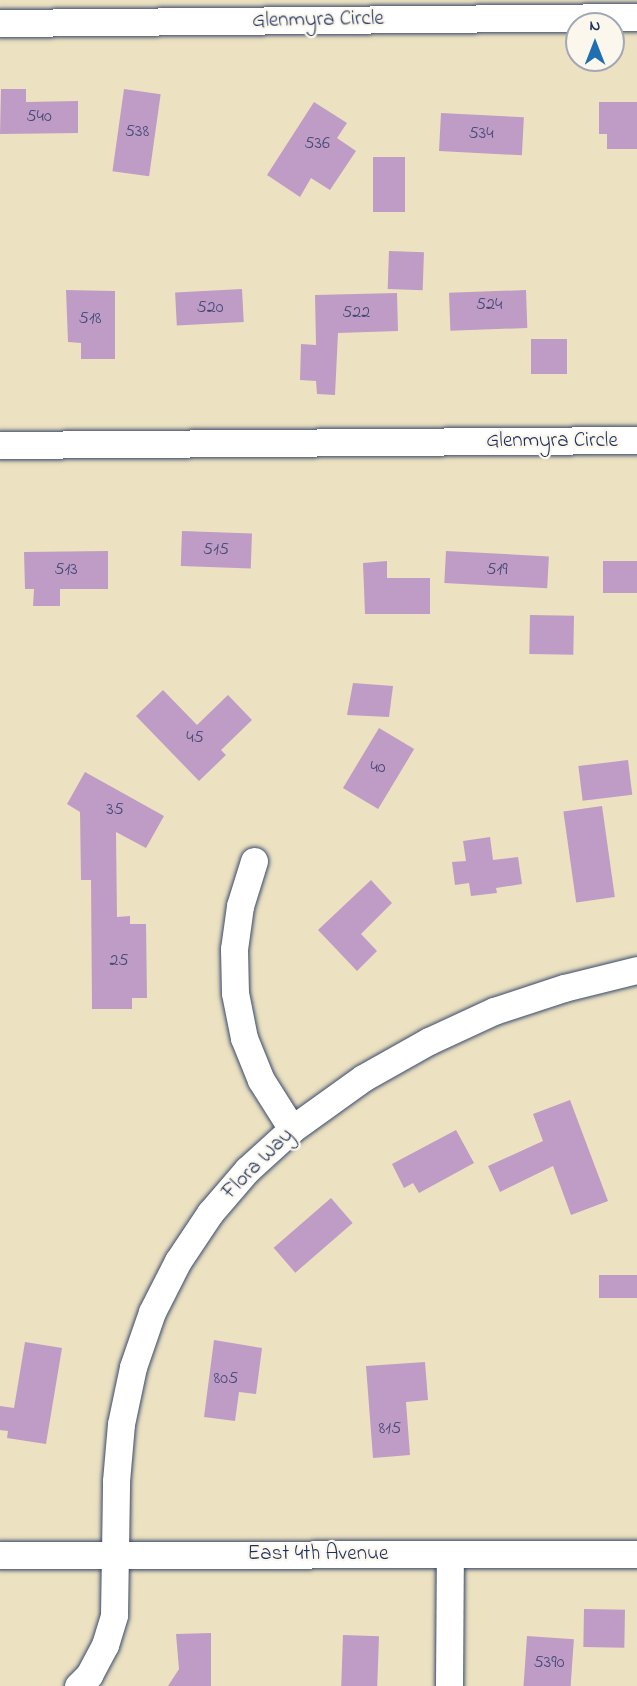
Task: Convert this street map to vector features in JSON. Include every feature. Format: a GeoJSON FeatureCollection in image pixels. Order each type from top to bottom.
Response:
{"type":"FeatureCollection","features":[{"type":"Feature","properties":{"kind":"street","name":"Glenmyra Circle"},"geometry":{"type":"LineString","coordinates":[[0,23],[637,17]]}},
{"type":"Feature","properties":{"kind":"street","name":"Glenmyra Circle"},"geometry":{"type":"LineString","coordinates":[[0,445],[637,440]]}},
{"type":"Feature","properties":{"kind":"street"},"geometry":{"type":"LineString","coordinates":[[254,861],[240,906],[234,949],[235,993],[244,1038],[261,1080],[292,1129]]}},
{"type":"Feature","properties":{"kind":"street","name":"Flora Way"},"geometry":{"type":"LineString","coordinates":[[78,1686],[89,1675],[105,1645],[114,1615],[116,1481],[121,1424],[133,1367],[152,1312],[178,1261],[210,1213],[247,1170],[292,1129],[363,1078],[438,1037],[494,1011],[554,991],[637,970]]}},
{"type":"Feature","properties":{"kind":"street"},"geometry":{"type":"LineString","coordinates":[[449,1686],[450,1554]]}},
{"type":"Feature","properties":{"kind":"street","name":"East 4th Avenue"},"geometry":{"type":"LineString","coordinates":[[0,1555],[637,1554]]}},
{"type":"Feature","properties":{"kind":"building"},"geometry":{"type":"Polygon","coordinates":[[[1,89],[26,89],[26,102],[78,101],[78,133],[0,134],[1,89]]]}},
{"type":"Feature","properties":{"kind":"building"},"geometry":{"type":"Polygon","coordinates":[[[124,89],[161,94],[149,176],[112,171],[124,89]]]}},
{"type":"Feature","properties":{"kind":"building"},"geometry":{"type":"Polygon","coordinates":[[[314,102],[347,123],[337,138],[356,151],[330,190],[311,178],[300,197],[267,175],[314,102]]]}},
{"type":"Feature","properties":{"kind":"building"},"geometry":{"type":"Polygon","coordinates":[[[599,102],[637,102],[637,149],[607,149],[607,134],[599,134],[599,102]]]}},
{"type":"Feature","properties":{"kind":"building"},"geometry":{"type":"Polygon","coordinates":[[[441,113],[524,117],[522,155],[439,151],[441,113]]]}},
{"type":"Feature","properties":{"kind":"building"},"geometry":{"type":"Polygon","coordinates":[[[373,157],[405,157],[405,212],[373,212],[373,157]]]}},
{"type":"Feature","properties":{"kind":"building"},"geometry":{"type":"Polygon","coordinates":[[[389,251],[424,252],[423,290],[388,289],[389,251]]]}},
{"type":"Feature","properties":{"kind":"building"},"geometry":{"type":"Polygon","coordinates":[[[242,289],[244,322],[177,325],[175,293],[242,289]]]}},
{"type":"Feature","properties":{"kind":"building"},"geometry":{"type":"Polygon","coordinates":[[[66,290],[115,291],[115,359],[81,359],[81,343],[68,342],[66,290]]]}},
{"type":"Feature","properties":{"kind":"building"},"geometry":{"type":"Polygon","coordinates":[[[526,290],[527,328],[450,331],[449,293],[526,290]]]}},
{"type":"Feature","properties":{"kind":"building"},"geometry":{"type":"Polygon","coordinates":[[[397,293],[398,331],[338,333],[335,395],[317,394],[316,381],[300,380],[301,344],[316,345],[315,295],[397,293]]]}},
{"type":"Feature","properties":{"kind":"building"},"geometry":{"type":"Polygon","coordinates":[[[531,339],[567,339],[567,374],[531,374],[531,339]]]}},
{"type":"Feature","properties":{"kind":"building"},"geometry":{"type":"Polygon","coordinates":[[[182,531],[252,533],[251,568],[181,566],[182,531]]]}},
{"type":"Feature","properties":{"kind":"building"},"geometry":{"type":"Polygon","coordinates":[[[108,551],[108,589],[60,589],[60,606],[33,606],[34,589],[25,589],[24,552],[108,551]]]}},
{"type":"Feature","properties":{"kind":"building"},"geometry":{"type":"Polygon","coordinates":[[[446,551],[549,556],[547,588],[444,583],[446,551]]]}},
{"type":"Feature","properties":{"kind":"building"},"geometry":{"type":"Polygon","coordinates":[[[387,561],[387,578],[430,578],[430,614],[365,614],[363,563],[387,561]]]}},
{"type":"Feature","properties":{"kind":"building"},"geometry":{"type":"Polygon","coordinates":[[[603,561],[637,561],[637,593],[603,593],[603,561]]]}},
{"type":"Feature","properties":{"kind":"building"},"geometry":{"type":"Polygon","coordinates":[[[530,615],[574,616],[573,655],[529,654],[530,615]]]}},
{"type":"Feature","properties":{"kind":"building"},"geometry":{"type":"Polygon","coordinates":[[[353,683],[393,686],[389,717],[347,715],[353,683]]]}},
{"type":"Feature","properties":{"kind":"building"},"geometry":{"type":"Polygon","coordinates":[[[163,690],[197,725],[228,695],[252,720],[221,750],[226,755],[199,781],[136,716],[163,690]]]}},
{"type":"Feature","properties":{"kind":"building"},"geometry":{"type":"Polygon","coordinates":[[[379,728],[414,749],[378,809],[343,788],[379,728]]]}},
{"type":"Feature","properties":{"kind":"building"},"geometry":{"type":"Polygon","coordinates":[[[628,760],[632,795],[583,801],[578,766],[628,760]]]}},
{"type":"Feature","properties":{"kind":"building"},"geometry":{"type":"Polygon","coordinates":[[[85,772],[164,816],[146,848],[116,832],[117,917],[130,916],[130,924],[146,924],[147,998],[132,998],[132,1009],[92,1009],[91,880],[81,880],[80,812],[67,804],[85,772]]]}},
{"type":"Feature","properties":{"kind":"building"},"geometry":{"type":"Polygon","coordinates":[[[602,806],[615,897],[576,903],[563,811],[602,806]]]}},
{"type":"Feature","properties":{"kind":"building"},"geometry":{"type":"Polygon","coordinates":[[[490,837],[493,860],[518,857],[522,884],[496,888],[497,893],[471,896],[469,883],[455,885],[452,862],[466,861],[463,841],[490,837]]]}},
{"type":"Feature","properties":{"kind":"building"},"geometry":{"type":"Polygon","coordinates":[[[371,880],[392,903],[361,934],[377,951],[357,971],[318,930],[371,880]]]}},
{"type":"Feature","properties":{"kind":"building"},"geometry":{"type":"Polygon","coordinates":[[[570,1100],[608,1201],[571,1215],[553,1166],[500,1192],[488,1166],[543,1141],[533,1114],[570,1100]]]}},
{"type":"Feature","properties":{"kind":"building"},"geometry":{"type":"Polygon","coordinates":[[[456,1130],[474,1163],[419,1193],[413,1183],[404,1188],[392,1164],[456,1130]]]}},
{"type":"Feature","properties":{"kind":"building"},"geometry":{"type":"Polygon","coordinates":[[[331,1198],[353,1223],[295,1273],[274,1248],[331,1198]]]}},
{"type":"Feature","properties":{"kind":"building"},"geometry":{"type":"Polygon","coordinates":[[[599,1275],[637,1275],[637,1298],[599,1298],[599,1275]]]}},
{"type":"Feature","properties":{"kind":"building"},"geometry":{"type":"Polygon","coordinates":[[[214,1340],[262,1348],[256,1394],[239,1392],[235,1421],[204,1417],[214,1340]]]}},
{"type":"Feature","properties":{"kind":"building"},"geometry":{"type":"Polygon","coordinates":[[[25,1342],[62,1348],[46,1444],[7,1438],[8,1431],[0,1430],[0,1406],[14,1408],[25,1342]]]}},
{"type":"Feature","properties":{"kind":"building"},"geometry":{"type":"Polygon","coordinates":[[[425,1362],[428,1400],[406,1402],[410,1455],[373,1458],[366,1366],[425,1362]]]}},
{"type":"Feature","properties":{"kind":"building"},"geometry":{"type":"Polygon","coordinates":[[[584,1609],[625,1610],[624,1648],[583,1647],[584,1609]]]}},
{"type":"Feature","properties":{"kind":"building"},"geometry":{"type":"Polygon","coordinates":[[[211,1633],[211,1686],[168,1686],[179,1669],[176,1634],[211,1633]]]}},
{"type":"Feature","properties":{"kind":"building"},"geometry":{"type":"Polygon","coordinates":[[[343,1635],[379,1636],[377,1686],[341,1686],[343,1635]]]}},
{"type":"Feature","properties":{"kind":"building"},"geometry":{"type":"Polygon","coordinates":[[[527,1636],[574,1639],[571,1686],[524,1686],[527,1636]]]}}]}
